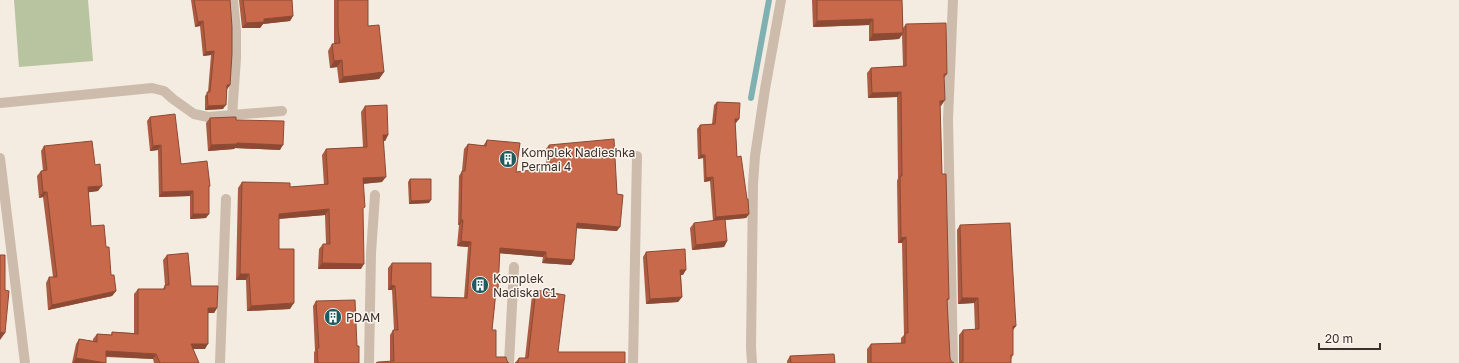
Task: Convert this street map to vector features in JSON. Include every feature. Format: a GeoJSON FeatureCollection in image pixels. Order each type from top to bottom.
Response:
{"type":"FeatureCollection","features":[{"type":"Feature","properties":{"kind":"street"},"geometry":{"type":"LineString","coordinates":[[232,116],[236,58],[236,31],[233,0]]}},
{"type":"Feature","properties":{"kind":"street"},"geometry":{"type":"LineString","coordinates":[[752,363],[750,347],[753,184],[755,156],[781,0]]}},
{"type":"Feature","properties":{"kind":"street"},"geometry":{"type":"LineString","coordinates":[[953,0],[948,120],[953,363]]}},
{"type":"Feature","properties":{"kind":"street"},"geometry":{"type":"LineString","coordinates":[[0,103],[152,88],[164,91],[172,99],[194,114],[208,117],[282,111]]}},
{"type":"Feature","properties":{"kind":"street"},"geometry":{"type":"LineString","coordinates":[[633,363],[637,156]]}},
{"type":"Feature","properties":{"kind":"street"},"geometry":{"type":"LineString","coordinates":[[0,158],[25,363]]}},
{"type":"Feature","properties":{"kind":"street"},"geometry":{"type":"LineString","coordinates":[[369,363],[371,253],[375,195]]}},
{"type":"Feature","properties":{"kind":"street"},"geometry":{"type":"LineString","coordinates":[[220,363],[226,199]]}},
{"type":"Feature","properties":{"kind":"street"},"geometry":{"type":"LineString","coordinates":[[509,363],[514,267]]}},
{"type":"Feature","properties":{"kind":"green space"},"geometry":{"type":"Polygon","coordinates":[[[14,0],[88,0],[93,61],[19,67],[14,0]]]}},
{"type":"Feature","properties":{"kind":"building"},"geometry":{"type":"Polygon","coordinates":[[[194,0],[230,0],[232,54],[230,85],[227,85],[226,105],[208,106],[207,92],[210,92],[214,51],[206,52],[203,21],[198,22],[194,0]]]}},
{"type":"Feature","properties":{"kind":"building"},"geometry":{"type":"Polygon","coordinates":[[[243,0],[292,0],[293,16],[264,19],[264,22],[246,23],[243,0]]]}},
{"type":"Feature","properties":{"kind":"building"},"geometry":{"type":"Polygon","coordinates":[[[338,0],[368,0],[368,26],[379,25],[384,72],[343,77],[342,60],[334,61],[332,44],[340,43],[338,29],[338,0]]]}},
{"type":"Feature","properties":{"kind":"building"},"geometry":{"type":"Polygon","coordinates":[[[817,0],[902,0],[903,33],[873,34],[873,19],[817,21],[817,0]]]}},
{"type":"Feature","properties":{"kind":"building"},"geometry":{"type":"Polygon","coordinates":[[[946,23],[947,74],[944,74],[945,100],[940,101],[942,174],[946,174],[949,299],[947,299],[950,358],[954,363],[871,363],[871,344],[905,343],[905,333],[908,333],[906,237],[901,238],[901,92],[872,93],[871,68],[906,66],[906,24],[946,23]]]}},
{"type":"Feature","properties":{"kind":"building"},"geometry":{"type":"Polygon","coordinates":[[[717,102],[740,103],[739,119],[735,119],[737,157],[741,156],[749,214],[716,217],[713,177],[706,178],[705,155],[701,155],[700,125],[715,124],[717,102]]]}},
{"type":"Feature","properties":{"kind":"building"},"geometry":{"type":"Polygon","coordinates":[[[387,105],[388,135],[383,135],[386,177],[363,178],[365,207],[363,208],[364,264],[322,263],[323,244],[330,244],[329,209],[279,214],[279,249],[294,249],[294,303],[251,306],[249,274],[240,274],[242,182],[290,183],[290,187],[328,184],[326,149],[367,147],[365,106],[387,105]]]}},
{"type":"Feature","properties":{"kind":"building"},"geometry":{"type":"Polygon","coordinates":[[[175,114],[181,164],[207,161],[210,186],[209,214],[193,214],[193,191],[162,192],[161,145],[153,146],[150,117],[175,114]]]}},
{"type":"Feature","properties":{"kind":"building"},"geometry":{"type":"Polygon","coordinates":[[[236,117],[236,120],[284,121],[283,145],[237,143],[211,145],[210,118],[236,117]]]}},
{"type":"Feature","properties":{"kind":"building"},"geometry":{"type":"Polygon","coordinates":[[[614,139],[617,194],[623,195],[620,227],[577,223],[574,260],[546,258],[546,252],[500,248],[498,291],[496,291],[492,330],[496,330],[496,357],[506,357],[509,363],[376,363],[394,361],[393,330],[398,330],[395,286],[391,285],[392,263],[431,263],[431,297],[467,298],[471,242],[461,241],[463,220],[461,220],[462,171],[465,171],[468,144],[486,146],[487,140],[520,143],[516,172],[550,168],[549,145],[614,139]]]}},
{"type":"Feature","properties":{"kind":"building"},"geometry":{"type":"Polygon","coordinates":[[[92,141],[95,165],[100,164],[102,186],[88,187],[91,226],[104,225],[106,247],[109,247],[111,275],[114,275],[116,291],[52,305],[49,277],[57,277],[47,192],[43,192],[41,171],[47,170],[44,146],[92,141]]]}},
{"type":"Feature","properties":{"kind":"building"},"geometry":{"type":"Polygon","coordinates":[[[410,179],[431,179],[431,200],[411,201],[410,179]]]}},
{"type":"Feature","properties":{"kind":"building"},"geometry":{"type":"Polygon","coordinates":[[[725,219],[727,241],[696,245],[694,223],[725,219]]]}},
{"type":"Feature","properties":{"kind":"building"},"geometry":{"type":"Polygon","coordinates":[[[1010,223],[1016,326],[1013,326],[1013,355],[1011,355],[1011,363],[960,363],[963,361],[963,330],[979,329],[978,298],[962,298],[960,225],[1010,223]]]}},
{"type":"Feature","properties":{"kind":"building"},"geometry":{"type":"Polygon","coordinates":[[[685,249],[686,270],[680,270],[682,297],[650,299],[646,252],[685,249]]]}},
{"type":"Feature","properties":{"kind":"building"},"geometry":{"type":"Polygon","coordinates":[[[188,253],[191,286],[218,286],[217,308],[208,308],[208,344],[191,344],[199,363],[160,363],[156,354],[106,351],[106,363],[76,358],[79,339],[97,342],[97,334],[112,335],[112,332],[138,334],[138,289],[165,289],[165,285],[169,285],[167,255],[188,253]]]}},
{"type":"Feature","properties":{"kind":"building"},"geometry":{"type":"Polygon","coordinates":[[[0,255],[5,255],[5,290],[9,291],[5,333],[0,332],[0,255]]]}},
{"type":"Feature","properties":{"kind":"building"},"geometry":{"type":"Polygon","coordinates":[[[536,290],[565,295],[558,352],[625,352],[625,363],[515,363],[518,362],[519,358],[528,358],[536,290]]]}},
{"type":"Feature","properties":{"kind":"building"},"geometry":{"type":"Polygon","coordinates":[[[355,300],[359,363],[318,363],[317,348],[319,348],[316,301],[355,300]]]}},
{"type":"Feature","properties":{"kind":"building"},"geometry":{"type":"Polygon","coordinates":[[[834,354],[835,363],[791,363],[790,356],[834,354]]]}},
{"type":"Feature","properties":{"kind":"waterway"},"geometry":{"type":"LineString","coordinates":[[751,98],[769,0]]}},
{"type":"Feature","properties":{"kind":"place","name":"Komplek Nadieshka Permai 4"},"geometry":{"type":"Point","coordinates":[508,159]}},
{"type":"Feature","properties":{"kind":"place","name":"Komplek Nadiska C1"},"geometry":{"type":"Point","coordinates":[480,285]}},
{"type":"Feature","properties":{"kind":"place","name":"PDAM"},"geometry":{"type":"Point","coordinates":[333,317]}}]}
